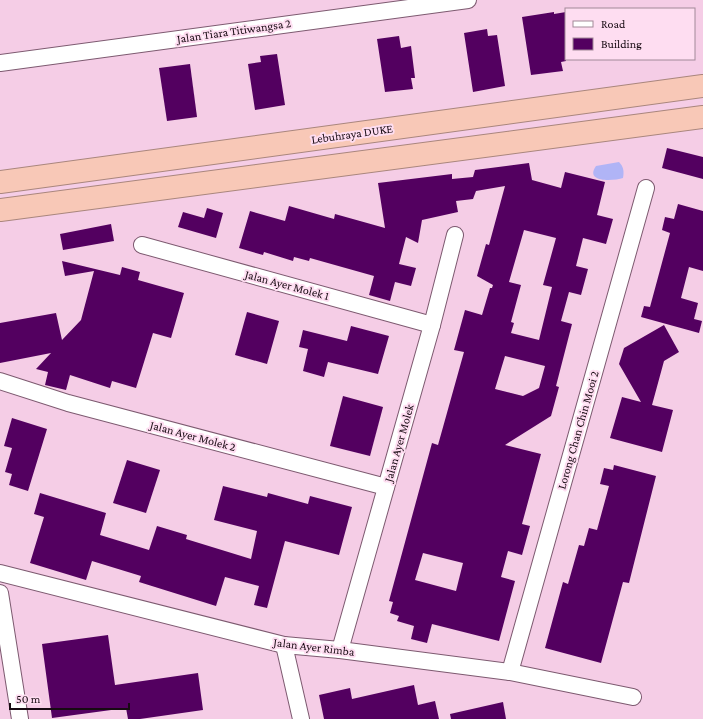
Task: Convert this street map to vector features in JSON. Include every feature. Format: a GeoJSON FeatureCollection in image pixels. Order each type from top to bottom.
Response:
{"type":"FeatureCollection","features":[{"type":"Feature","properties":{"kind":"highway","name":"Lebuhraya DUKE"},"geometry":{"type":"LineString","coordinates":[[0,182],[703,86]]}},
{"type":"Feature","properties":{"kind":"highway"},"geometry":{"type":"LineString","coordinates":[[0,210],[703,117]]}},
{"type":"Feature","properties":{"kind":"street","name":"Jalan Tiara Titiwangsa 2"},"geometry":{"type":"LineString","coordinates":[[0,63],[468,0]]}},
{"type":"Feature","properties":{"kind":"street","name":"Lorong Chan Chin Mooi 2"},"geometry":{"type":"LineString","coordinates":[[510,672],[646,188]]}},
{"type":"Feature","properties":{"kind":"street","name":"Jalan Ayer Molek"},"geometry":{"type":"LineString","coordinates":[[340,650],[432,325],[455,235]]}},
{"type":"Feature","properties":{"kind":"street","name":"Jalan Ayer Molek 1"},"geometry":{"type":"LineString","coordinates":[[142,245],[432,325]]}},
{"type":"Feature","properties":{"kind":"street","name":"Jalan Ayer Molek 2"},"geometry":{"type":"LineString","coordinates":[[0,381],[68,403],[386,487]]}},
{"type":"Feature","properties":{"kind":"street","name":"Jalan Ayer Rimba"},"geometry":{"type":"LineString","coordinates":[[0,573],[284,645],[340,650],[510,672],[633,697]]}},
{"type":"Feature","properties":{"kind":"street"},"geometry":{"type":"LineString","coordinates":[[0,593],[20,719]]}},
{"type":"Feature","properties":{"kind":"street"},"geometry":{"type":"LineString","coordinates":[[284,645],[301,719]]}},
{"type":"Feature","properties":{"kind":"water"},"geometry":{"type":"Polygon","coordinates":[[[619,162],[622,166],[624,174],[623,178],[602,180],[594,175],[593,172],[596,166],[619,162]]]}},
{"type":"Feature","properties":{"kind":"building"},"geometry":{"type":"Polygon","coordinates":[[[554,12],[554,14],[565,12],[566,61],[561,62],[563,71],[531,75],[522,17],[554,12]]]}},
{"type":"Feature","properties":{"kind":"building"},"geometry":{"type":"Polygon","coordinates":[[[487,29],[488,36],[497,35],[505,86],[473,92],[464,33],[487,29]]]}},
{"type":"Feature","properties":{"kind":"building"},"geometry":{"type":"Polygon","coordinates":[[[399,36],[401,48],[411,46],[415,78],[411,78],[413,89],[385,92],[377,39],[399,36]]]}},
{"type":"Feature","properties":{"kind":"building"},"geometry":{"type":"Polygon","coordinates":[[[277,54],[285,105],[255,110],[248,64],[261,62],[260,56],[277,54]]]}},
{"type":"Feature","properties":{"kind":"building"},"geometry":{"type":"Polygon","coordinates":[[[190,64],[197,117],[167,121],[159,68],[190,64]]]}},
{"type":"Feature","properties":{"kind":"building"},"geometry":{"type":"Polygon","coordinates":[[[667,148],[703,157],[703,179],[662,168],[667,148]]]}},
{"type":"Feature","properties":{"kind":"building"},"geometry":{"type":"Polygon","coordinates":[[[529,163],[532,180],[561,188],[565,172],[605,182],[597,215],[613,219],[606,244],[583,238],[576,266],[588,269],[581,295],[569,292],[561,321],[572,324],[556,386],[559,387],[551,416],[505,445],[541,454],[522,524],[530,526],[522,555],[508,551],[501,577],[515,581],[499,641],[432,624],[427,643],[411,639],[414,626],[397,621],[399,616],[390,613],[393,602],[389,601],[432,443],[438,445],[464,352],[454,350],[465,310],[482,315],[490,288],[492,288],[493,285],[477,276],[486,244],[489,245],[505,186],[476,191],[473,199],[456,201],[458,212],[422,220],[418,243],[406,237],[399,264],[416,268],[411,286],[395,282],[390,301],[369,295],[374,276],[310,258],[309,261],[294,257],[293,261],[264,252],[263,255],[239,248],[250,211],[285,221],[289,206],[334,219],[335,214],[385,228],[378,183],[452,174],[452,179],[473,177],[475,170],[529,163]],[[524,230],[509,282],[521,285],[511,322],[514,323],[511,333],[539,340],[552,287],[543,285],[556,238],[524,230]],[[505,356],[495,389],[523,396],[539,388],[545,366],[505,356]],[[423,553],[415,580],[456,591],[463,563],[423,553]]]}},
{"type":"Feature","properties":{"kind":"building"},"geometry":{"type":"Polygon","coordinates":[[[678,204],[703,211],[703,271],[689,267],[681,298],[698,303],[694,319],[702,321],[699,333],[641,317],[644,306],[650,307],[670,233],[662,230],[665,217],[674,219],[678,204]]]}},
{"type":"Feature","properties":{"kind":"building"},"geometry":{"type":"Polygon","coordinates":[[[207,208],[223,213],[216,238],[178,227],[183,212],[204,218],[207,208]]]}},
{"type":"Feature","properties":{"kind":"building"},"geometry":{"type":"Polygon","coordinates":[[[111,224],[114,241],[63,250],[60,234],[111,224]]]}},
{"type":"Feature","properties":{"kind":"building"},"geometry":{"type":"Polygon","coordinates":[[[62,261],[120,275],[122,267],[140,272],[138,280],[184,293],[171,338],[153,333],[136,388],[112,381],[110,388],[70,375],[66,390],[45,385],[48,372],[36,369],[51,353],[0,363],[0,323],[56,313],[62,340],[81,320],[94,271],[65,276],[62,261]]]}},
{"type":"Feature","properties":{"kind":"building"},"geometry":{"type":"Polygon","coordinates":[[[247,312],[279,321],[267,364],[235,355],[247,312]]]}},
{"type":"Feature","properties":{"kind":"building"},"geometry":{"type":"Polygon","coordinates":[[[664,325],[679,352],[664,361],[652,405],[673,410],[662,452],[610,438],[622,397],[641,402],[619,364],[624,348],[664,325]]]}},
{"type":"Feature","properties":{"kind":"building"},"geometry":{"type":"Polygon","coordinates":[[[351,326],[389,336],[378,374],[328,362],[324,377],[303,371],[308,349],[299,347],[303,330],[347,341],[351,326]]]}},
{"type":"Feature","properties":{"kind":"building"},"geometry":{"type":"Polygon","coordinates":[[[343,396],[383,407],[370,456],[330,446],[343,396]]]}},
{"type":"Feature","properties":{"kind":"building"},"geometry":{"type":"Polygon","coordinates":[[[12,418],[47,429],[28,491],[9,485],[12,474],[5,472],[12,448],[4,446],[12,418]]]}},
{"type":"Feature","properties":{"kind":"building"},"geometry":{"type":"Polygon","coordinates":[[[127,460],[160,470],[146,513],[113,503],[127,460]]]}},
{"type":"Feature","properties":{"kind":"building"},"geometry":{"type":"Polygon","coordinates":[[[614,465],[656,476],[629,583],[623,582],[601,663],[545,648],[563,582],[568,584],[579,545],[584,546],[589,528],[597,530],[609,486],[600,484],[604,468],[613,470],[614,465]]]}},
{"type":"Feature","properties":{"kind":"building"},"geometry":{"type":"Polygon","coordinates":[[[223,486],[267,497],[268,493],[308,504],[310,496],[352,507],[339,555],[285,541],[267,608],[254,605],[259,586],[225,577],[216,606],[139,582],[141,576],[92,561],[86,580],[30,563],[44,517],[34,514],[40,493],[106,513],[100,535],[149,550],[157,526],[187,535],[186,539],[251,559],[257,531],[214,520],[223,486]]]}},
{"type":"Feature","properties":{"kind":"building"},"geometry":{"type":"Polygon","coordinates":[[[108,635],[115,685],[198,673],[203,710],[140,719],[128,719],[126,708],[52,718],[42,644],[108,635]]]}},
{"type":"Feature","properties":{"kind":"building"},"geometry":{"type":"Polygon","coordinates":[[[414,685],[418,705],[435,701],[439,719],[324,719],[319,695],[350,688],[352,699],[414,685]]]}},
{"type":"Feature","properties":{"kind":"building"},"geometry":{"type":"Polygon","coordinates":[[[503,702],[506,719],[451,719],[450,714],[503,702]]]}}]}
